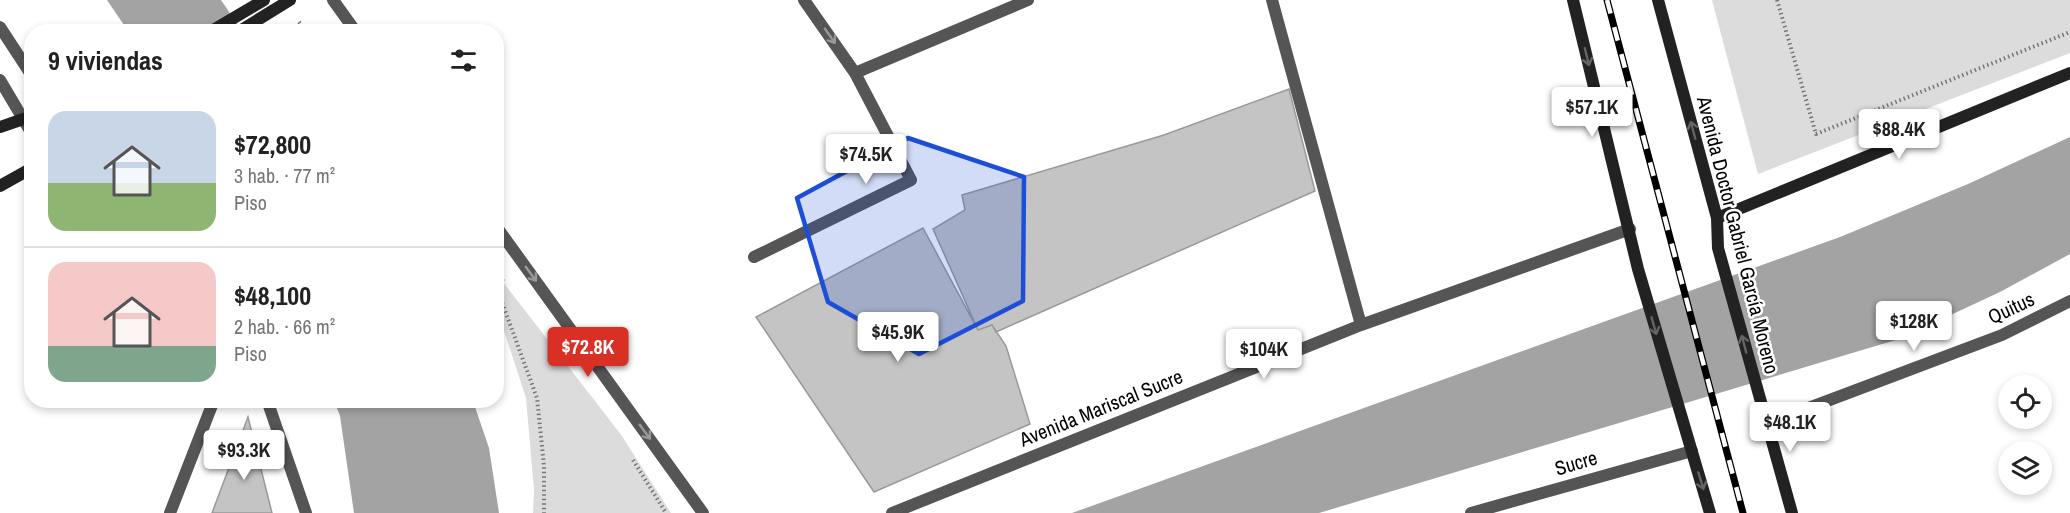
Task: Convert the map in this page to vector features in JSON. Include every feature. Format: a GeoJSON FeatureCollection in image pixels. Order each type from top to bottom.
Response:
{"type":"FeatureCollection","features":[{"type":"Feature","properties":{"kind":"main road"},"geometry":{"type":"LineString","coordinates":[[224,24],[264,0]]}},
{"type":"Feature","properties":{"kind":"main road"},"geometry":{"type":"LineString","coordinates":[[251,24],[290,0]]}},
{"type":"Feature","properties":{"kind":"main road"},"geometry":{"type":"LineString","coordinates":[[1574,0],[1638,270],[1710,513]]}},
{"type":"Feature","properties":{"kind":"main road","name":"Avenida Doctor Gabriel García Moreno"},"geometry":{"type":"LineString","coordinates":[[1658,0],[1717,218],[1718,248],[1792,513]]}},
{"type":"Feature","properties":{"kind":"main road"},"geometry":{"type":"LineString","coordinates":[[1717,218],[2070,73]]}},
{"type":"Feature","properties":{"kind":"main road"},"geometry":{"type":"LineString","coordinates":[[0,127],[24,119]]}},
{"type":"Feature","properties":{"kind":"main road"},"geometry":{"type":"LineString","coordinates":[[0,186],[24,172]]}},
{"type":"Feature","properties":{"kind":"street"},"geometry":{"type":"LineString","coordinates":[[333,0],[350,24]]}},
{"type":"Feature","properties":{"kind":"street"},"geometry":{"type":"LineString","coordinates":[[754,257],[911,180],[855,73],[804,0]]}},
{"type":"Feature","properties":{"kind":"street"},"geometry":{"type":"LineString","coordinates":[[855,73],[1028,0]]}},
{"type":"Feature","properties":{"kind":"street"},"geometry":{"type":"LineString","coordinates":[[1272,0],[1361,325]]}},
{"type":"Feature","properties":{"kind":"street"},"geometry":{"type":"LineString","coordinates":[[0,27],[24,64]]}},
{"type":"Feature","properties":{"kind":"street"},"geometry":{"type":"LineString","coordinates":[[0,80],[24,114]]}},
{"type":"Feature","properties":{"kind":"street","name":"Avenida Mariscal Sucre"},"geometry":{"type":"LineString","coordinates":[[892,513],[1361,325],[1630,229]]}},
{"type":"Feature","properties":{"kind":"street"},"geometry":{"type":"LineString","coordinates":[[504,237],[703,513]]}},
{"type":"Feature","properties":{"kind":"street","name":"Quitus"},"geometry":{"type":"LineString","coordinates":[[1766,424],[2002,335],[2070,301]]}},
{"type":"Feature","properties":{"kind":"street"},"geometry":{"type":"LineString","coordinates":[[170,513],[211,408]]}},
{"type":"Feature","properties":{"kind":"street"},"geometry":{"type":"LineString","coordinates":[[270,408],[306,513]]}},
{"type":"Feature","properties":{"kind":"street","name":"Sucre"},"geometry":{"type":"LineString","coordinates":[[1471,513],[1692,451]]}},
{"type":"Feature","properties":{"kind":"path"},"geometry":{"type":"LineString","coordinates":[[1777,0],[1816,134],[2070,32]]}},
{"type":"Feature","properties":{"kind":"path"},"geometry":{"type":"LineString","coordinates":[[504,308],[537,398],[544,466],[544,513]]}},
{"type":"Feature","properties":{"kind":"highlighted area"},"geometry":{"type":"Polygon","coordinates":[[[908,138],[1024,177],[1023,301],[919,354],[828,302],[797,198],[908,138]]]}},
{"type":"Feature","properties":{"kind":"shaded area"},"geometry":{"type":"Polygon","coordinates":[[[107,0],[221,0],[237,24],[123,24],[107,0]]]}},
{"type":"Feature","properties":{"kind":"shaded area"},"geometry":{"type":"Polygon","coordinates":[[[1712,0],[2070,0],[2070,53],[1758,174],[1712,0]]]}},
{"type":"Feature","properties":{"kind":"shaded area"},"geometry":{"type":"Polygon","coordinates":[[[2070,137],[2070,254],[2000,292],[1899,339],[1319,513],[1072,513],[1840,237],[1968,184],[2070,137]]]}},
{"type":"Feature","properties":{"kind":"shaded area"},"geometry":{"type":"Polygon","coordinates":[[[504,283],[622,436],[671,513],[533,513],[534,490],[526,398],[504,330],[504,283]]]}},
{"type":"Feature","properties":{"kind":"shaded area"},"geometry":{"type":"Polygon","coordinates":[[[337,408],[475,408],[489,448],[499,513],[354,513],[340,416],[337,408]]]}},
{"type":"Feature","properties":{"kind":"building"},"geometry":{"type":"Polygon","coordinates":[[[1289,89],[1315,191],[996,332],[992,325],[978,330],[933,229],[965,210],[962,195],[1164,135],[1289,89]]]}},
{"type":"Feature","properties":{"kind":"building"},"geometry":{"type":"Polygon","coordinates":[[[923,228],[978,330],[992,325],[1006,346],[1030,424],[874,492],[756,317],[923,228]]]}},
{"type":"Feature","properties":{"kind":"building"},"geometry":{"type":"Polygon","coordinates":[[[248,417],[272,513],[212,513],[248,417]]]}},
{"type":"Feature","properties":{"kind":"railway"},"geometry":{"type":"LineString","coordinates":[[1607,0],[1743,513]]}}]}
